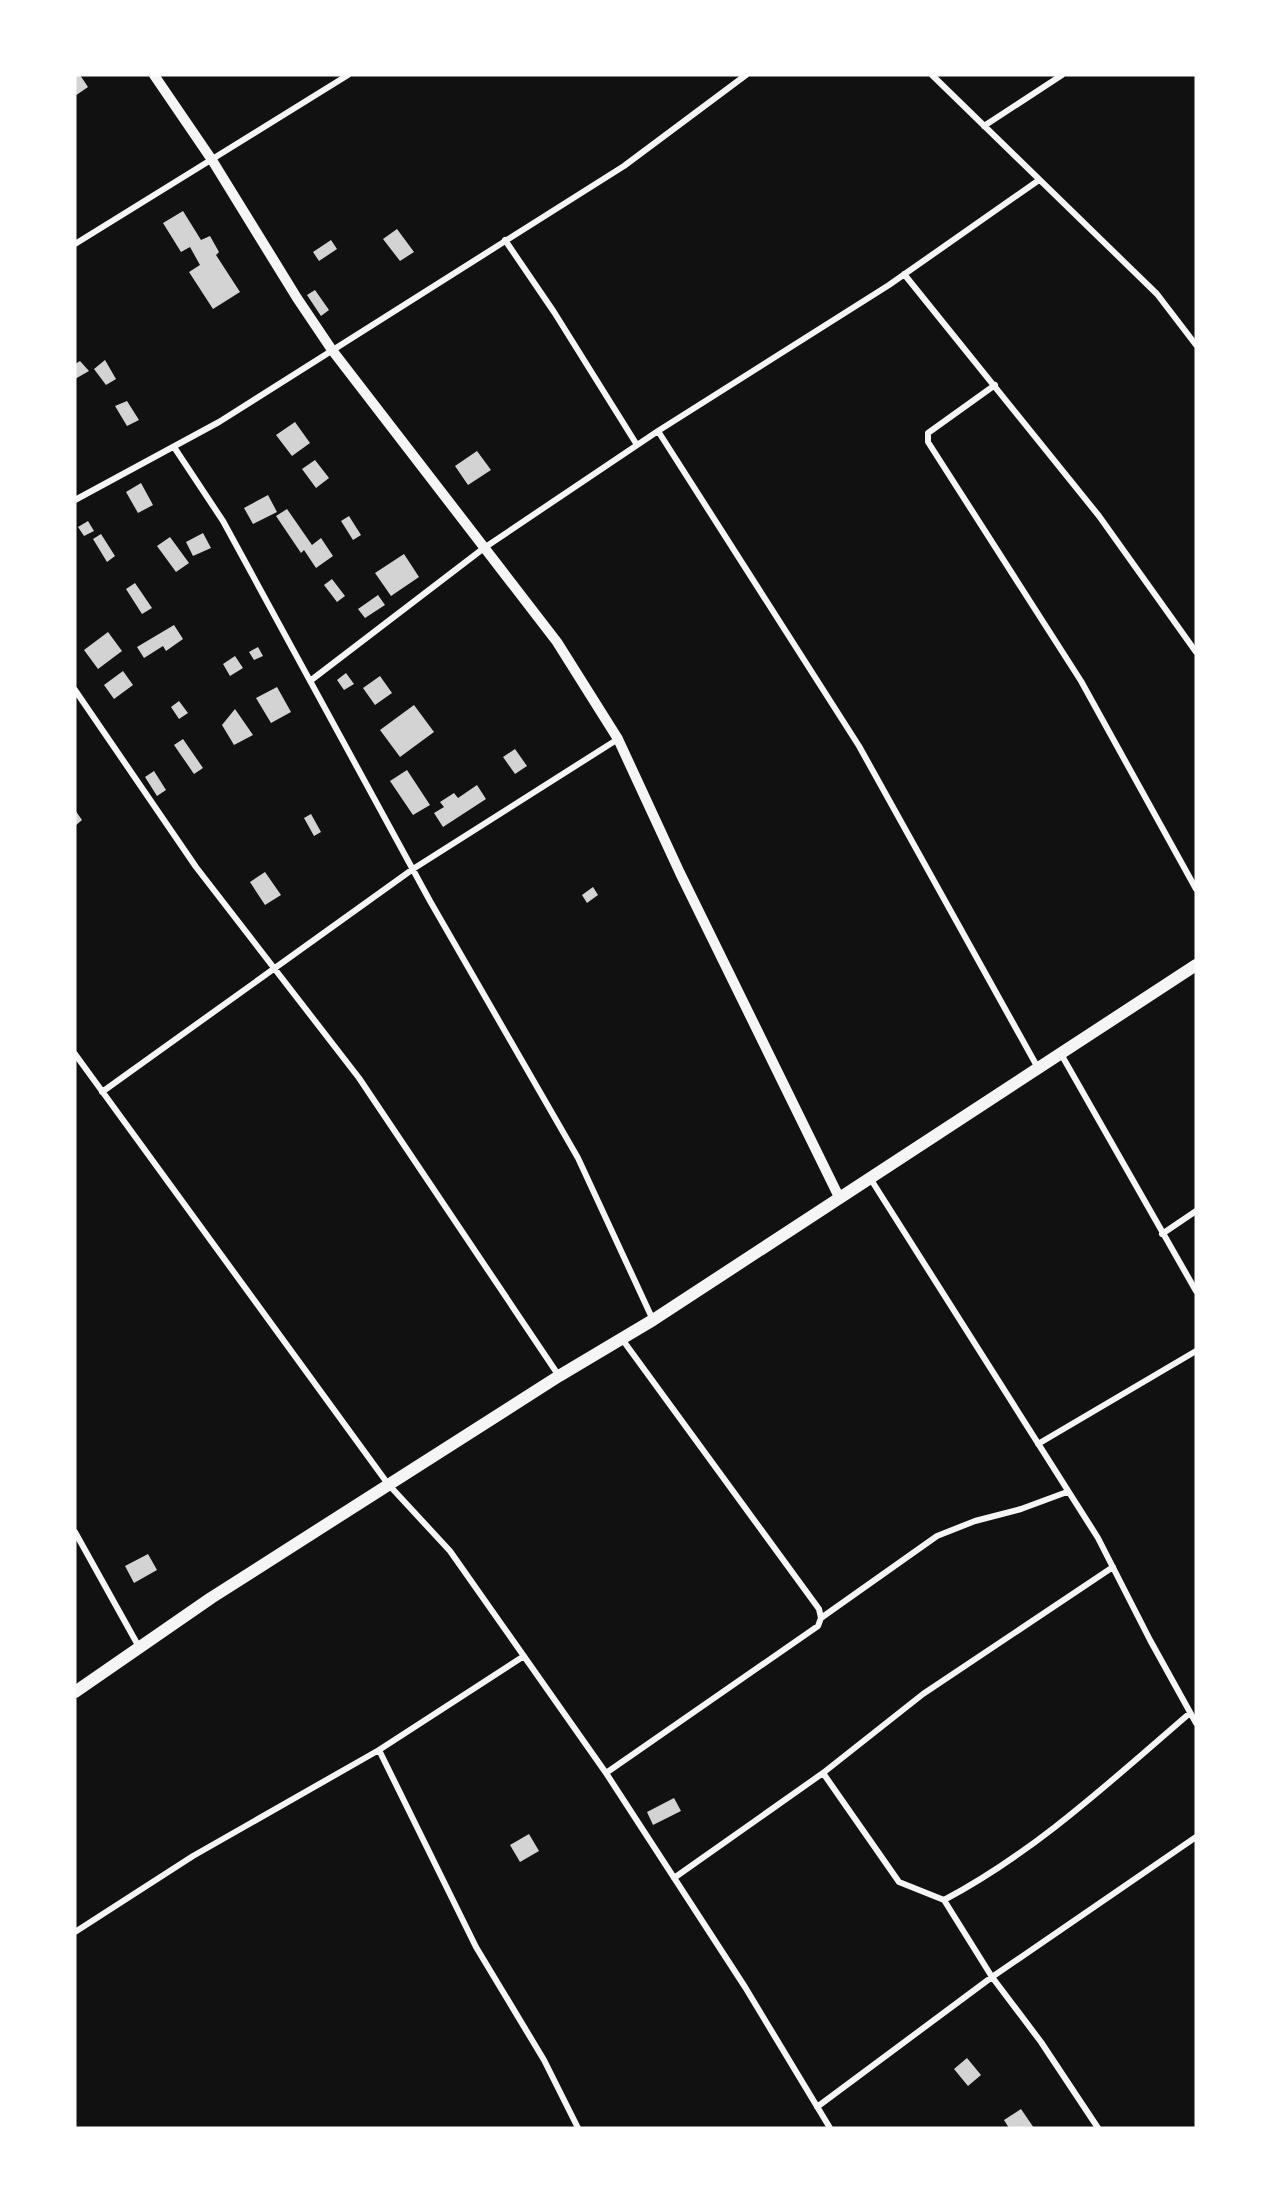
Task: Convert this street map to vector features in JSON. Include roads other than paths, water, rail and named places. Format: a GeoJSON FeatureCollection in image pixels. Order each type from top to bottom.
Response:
{"type":"FeatureCollection","features":[{"type":"Feature","properties":{"kind":"main road"},"geometry":{"type":"LineString","coordinates":[[75,1692],[221,1592],[559,1376],[653,1320],[1196,965]]}},
{"type":"Feature","properties":{"kind":"street"},"geometry":{"type":"LineString","coordinates":[[154,75],[212,160],[297,298],[333,350],[557,642],[618,740],[680,873],[839,1197]]}},
{"type":"Feature","properties":{"kind":"street"},"geometry":{"type":"LineString","coordinates":[[75,244],[348,75]]}},
{"type":"Feature","properties":{"kind":"street"},"geometry":{"type":"LineString","coordinates":[[75,500],[219,422],[624,166],[746,75]]}},
{"type":"Feature","properties":{"kind":"street"},"geometry":{"type":"LineString","coordinates":[[932,75],[1157,294],[1196,345]]}},
{"type":"Feature","properties":{"kind":"street"},"geometry":{"type":"LineString","coordinates":[[984,126],[1062,75]]}},
{"type":"Feature","properties":{"kind":"street"},"geometry":{"type":"LineString","coordinates":[[310,681],[483,548],[637,444],[904,274],[1039,180]]}},
{"type":"Feature","properties":{"kind":"street"},"geometry":{"type":"LineString","coordinates":[[505,240],[555,312],[637,444]]}},
{"type":"Feature","properties":{"kind":"street"},"geometry":{"type":"LineString","coordinates":[[904,274],[1099,516],[1196,652]]}},
{"type":"Feature","properties":{"kind":"street"},"geometry":{"type":"LineString","coordinates":[[994,385],[928,433],[928,442],[1081,681],[1196,889]]}},
{"type":"Feature","properties":{"kind":"street"},"geometry":{"type":"LineString","coordinates":[[658,431],[859,746],[1038,1069]]}},
{"type":"Feature","properties":{"kind":"street"},"geometry":{"type":"LineString","coordinates":[[174,447],[223,521],[413,869],[578,1158],[653,1320]]}},
{"type":"Feature","properties":{"kind":"street"},"geometry":{"type":"LineString","coordinates":[[75,690],[196,867],[359,1078],[559,1376]]}},
{"type":"Feature","properties":{"kind":"street"},"geometry":{"type":"LineString","coordinates":[[102,1092],[413,869],[618,740]]}},
{"type":"Feature","properties":{"kind":"street"},"geometry":{"type":"LineString","coordinates":[[1060,1053],[1196,1291]]}},
{"type":"Feature","properties":{"kind":"street"},"geometry":{"type":"LineString","coordinates":[[75,1054],[388,1484],[450,1551],[524,1656],[606,1773],[745,1987],[830,2128]]}},
{"type":"Feature","properties":{"kind":"street"},"geometry":{"type":"LineString","coordinates":[[869,1178],[1098,1538],[1196,1723]]}},
{"type":"Feature","properties":{"kind":"street"},"geometry":{"type":"LineString","coordinates":[[1162,1234],[1196,1211]]}},
{"type":"Feature","properties":{"kind":"street"},"geometry":{"type":"LineString","coordinates":[[606,1773],[818,1626],[821,1617],[819,1609],[622,1338]]}},
{"type":"Feature","properties":{"kind":"street"},"geometry":{"type":"LineString","coordinates":[[1038,1444],[1196,1351]]}},
{"type":"Feature","properties":{"kind":"street"},"geometry":{"type":"LineString","coordinates":[[821,1617],[937,1536],[975,1521],[1021,1509],[1067,1492]]}},
{"type":"Feature","properties":{"kind":"street"},"geometry":{"type":"LineString","coordinates":[[75,1532],[139,1647]]}},
{"type":"Feature","properties":{"kind":"street"},"geometry":{"type":"LineString","coordinates":[[674,1878],[823,1773],[923,1694],[1113,1567]]}},
{"type":"Feature","properties":{"kind":"street"},"geometry":{"type":"LineString","coordinates":[[75,1932],[192,1856],[379,1750],[524,1656]]}},
{"type":"Feature","properties":{"kind":"street"},"geometry":{"type":"LineString","coordinates":[[944,1900],[1016,1856],[1096,1793],[1190,1713]]}},
{"type":"Feature","properties":{"kind":"street"},"geometry":{"type":"LineString","coordinates":[[379,1750],[476,1947],[544,2060],[578,2128]]}},
{"type":"Feature","properties":{"kind":"street"},"geometry":{"type":"LineString","coordinates":[[823,1773],[899,1882],[944,1900],[992,1977],[1041,2042],[1098,2128]]}},
{"type":"Feature","properties":{"kind":"street"},"geometry":{"type":"LineString","coordinates":[[817,2107],[992,1977],[1196,1837]]}}]}
